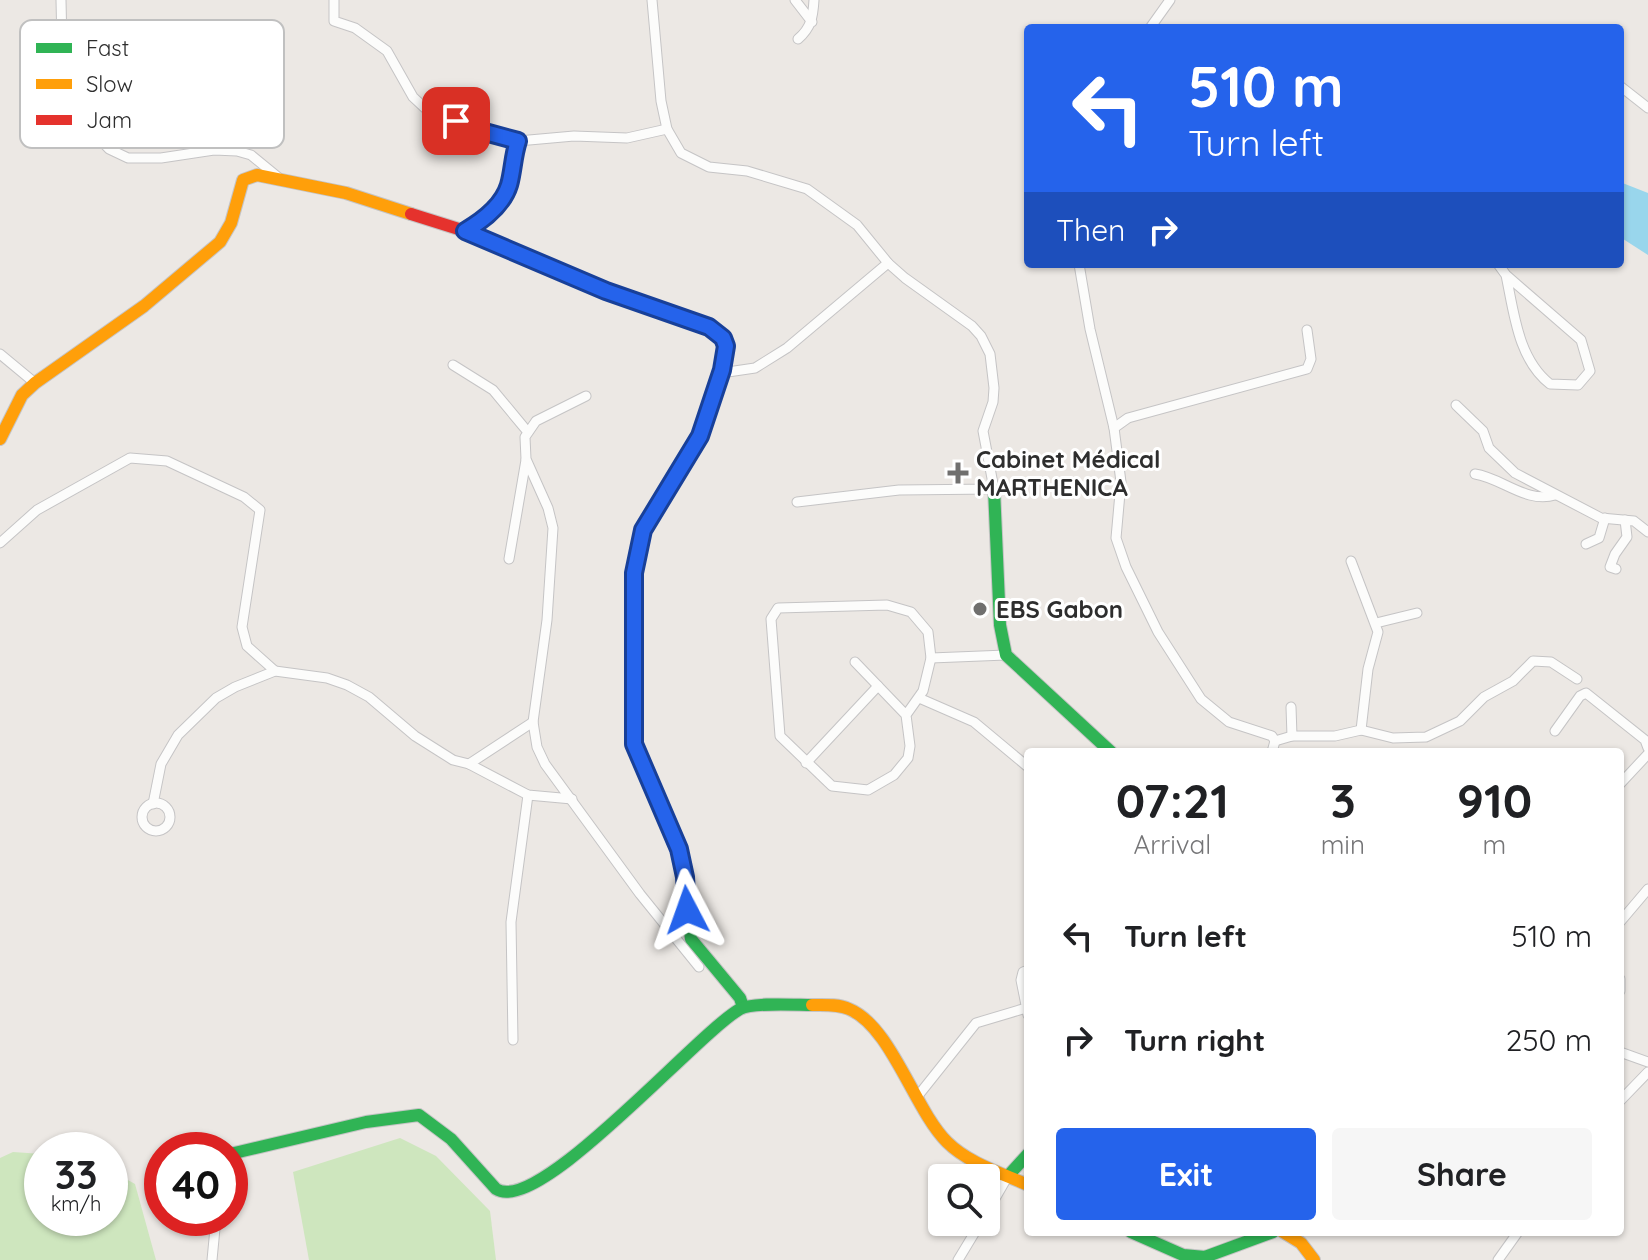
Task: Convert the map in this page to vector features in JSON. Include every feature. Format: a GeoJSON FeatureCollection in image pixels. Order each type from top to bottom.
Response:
{"type":"FeatureCollection","features":[{"type":"Feature","properties":{"kind":"street"},"geometry":{"type":"LineString","coordinates":[[61,0],[61,20]]}},
{"type":"Feature","properties":{"kind":"street"},"geometry":{"type":"LineString","coordinates":[[334,0],[334,21],[355,28],[387,51],[413,97],[428,111],[470,128],[518,141],[574,136],[627,138],[667,129]]}},
{"type":"Feature","properties":{"kind":"street"},"geometry":{"type":"LineString","coordinates":[[652,0],[661,101],[667,129],[673,142],[690,160],[709,167],[747,171],[807,189],[857,225],[888,263],[972,326],[990,354],[993,402],[983,431],[983,441],[994,489],[1000,625],[1006,655],[1107,748]]}},
{"type":"Feature","properties":{"kind":"street"},"geometry":{"type":"LineString","coordinates":[[795,0],[812,22]]}},
{"type":"Feature","properties":{"kind":"street"},"geometry":{"type":"LineString","coordinates":[[798,39],[812,22],[814,0]]}},
{"type":"Feature","properties":{"kind":"street"},"geometry":{"type":"LineString","coordinates":[[1153,24],[1170,0]]}},
{"type":"Feature","properties":{"kind":"street"},"geometry":{"type":"LineString","coordinates":[[1624,89],[1648,108]]}},
{"type":"Feature","properties":{"kind":"street"},"geometry":{"type":"LineString","coordinates":[[465,231],[488,215],[508,186],[518,141]]}},
{"type":"Feature","properties":{"kind":"street"},"geometry":{"type":"LineString","coordinates":[[108,148],[128,158],[161,158],[214,150],[237,151],[251,155],[279,178]]}},
{"type":"Feature","properties":{"kind":"street"},"geometry":{"type":"LineString","coordinates":[[0,439],[22,395],[35,383],[144,306],[220,242],[231,223],[243,180],[257,175],[346,193],[465,231],[606,291],[715,330],[726,346],[721,373],[700,436],[638,541],[634,583],[632,718],[636,752],[679,849],[691,939],[740,998],[743,1007]]}},
{"type":"Feature","properties":{"kind":"street"},"geometry":{"type":"LineString","coordinates":[[721,373],[755,368],[787,348],[888,263]]}},
{"type":"Feature","properties":{"kind":"street"},"geometry":{"type":"LineString","coordinates":[[1080,268],[1090,329],[1114,428],[1121,482],[1116,538],[1146,609],[1201,699],[1229,722],[1263,731],[1275,741]]}},
{"type":"Feature","properties":{"kind":"street"},"geometry":{"type":"LineString","coordinates":[[1501,268],[1581,340],[1590,371],[1578,385],[1550,384],[1535,371],[1515,322],[1506,275]]}},
{"type":"Feature","properties":{"kind":"street"},"geometry":{"type":"LineString","coordinates":[[1114,428],[1128,418],[1307,369],[1311,359],[1307,330]]}},
{"type":"Feature","properties":{"kind":"street"},"geometry":{"type":"LineString","coordinates":[[0,354],[35,383]]}},
{"type":"Feature","properties":{"kind":"street"},"geometry":{"type":"LineString","coordinates":[[453,365],[493,390],[527,431]]}},
{"type":"Feature","properties":{"kind":"street"},"geometry":{"type":"LineString","coordinates":[[509,559],[526,459],[527,431],[554,409],[586,396]]}},
{"type":"Feature","properties":{"kind":"street"},"geometry":{"type":"LineString","coordinates":[[1483,431],[1489,448],[1515,473],[1605,518],[1634,521],[1648,532]]}},
{"type":"Feature","properties":{"kind":"street"},"geometry":{"type":"LineString","coordinates":[[0,543],[37,510],[125,459],[167,461],[244,497],[260,510],[242,627],[247,646],[275,671]]}},
{"type":"Feature","properties":{"kind":"street"},"geometry":{"type":"LineString","coordinates":[[526,459],[548,508],[553,528],[547,620],[533,722],[540,758],[640,894],[699,967]]}},
{"type":"Feature","properties":{"kind":"street"},"geometry":{"type":"LineString","coordinates":[[1475,474],[1485,475],[1529,495],[1555,495]]}},
{"type":"Feature","properties":{"kind":"street"},"geometry":{"type":"LineString","coordinates":[[797,502],[899,490],[994,489]]}},
{"type":"Feature","properties":{"kind":"street"},"geometry":{"type":"LineString","coordinates":[[1586,544],[1599,538],[1605,518]]}},
{"type":"Feature","properties":{"kind":"street"},"geometry":{"type":"LineString","coordinates":[[1616,569],[1610,567],[1627,537],[1625,520]]}},
{"type":"Feature","properties":{"kind":"street"},"geometry":{"type":"LineString","coordinates":[[1351,561],[1376,623],[1377,640],[1368,669],[1361,730]]}},
{"type":"Feature","properties":{"kind":"street"},"geometry":{"type":"LineString","coordinates":[[855,662],[906,715],[910,746],[908,758],[894,775],[877,786],[857,790],[832,786],[780,736],[771,619],[775,610],[887,605],[905,608],[918,618],[928,632],[931,658],[919,698],[906,715]]}},
{"type":"Feature","properties":{"kind":"street"},"geometry":{"type":"LineString","coordinates":[[1376,623],[1417,613]]}},
{"type":"Feature","properties":{"kind":"street"},"geometry":{"type":"LineString","coordinates":[[931,658],[1006,655]]}},
{"type":"Feature","properties":{"kind":"street"},"geometry":{"type":"LineString","coordinates":[[1275,741],[1292,736],[1324,737],[1361,730],[1393,738],[1426,737],[1460,721],[1484,697],[1513,681],[1533,661],[1551,662],[1577,679]]}},
{"type":"Feature","properties":{"kind":"street"},"geometry":{"type":"LineString","coordinates":[[153,804],[161,764],[178,735],[216,698],[275,671],[327,678],[347,685],[369,697],[434,750],[469,764],[528,795],[572,799]]}},
{"type":"Feature","properties":{"kind":"street"},"geometry":{"type":"LineString","coordinates":[[806,763],[878,686]]}},
{"type":"Feature","properties":{"kind":"street"},"geometry":{"type":"LineString","coordinates":[[1555,731],[1580,696],[1586,693],[1637,733],[1648,751],[1624,779]]}},
{"type":"Feature","properties":{"kind":"street"},"geometry":{"type":"LineString","coordinates":[[919,698],[974,722],[1024,764]]}},
{"type":"Feature","properties":{"kind":"street"},"geometry":{"type":"LineString","coordinates":[[1291,707],[1292,736]]}},
{"type":"Feature","properties":{"kind":"street"},"geometry":{"type":"LineString","coordinates":[[469,764],[533,722]]}},
{"type":"Feature","properties":{"kind":"street"},"geometry":{"type":"LineString","coordinates":[[1273,748],[1275,741]]}},
{"type":"Feature","properties":{"kind":"street"},"geometry":{"type":"LineString","coordinates":[[513,1040],[511,922],[528,795]]}},
{"type":"Feature","properties":{"kind":"street"},"geometry":{"type":"LineString","coordinates":[[1624,917],[1648,889]]}},
{"type":"Feature","properties":{"kind":"street"},"geometry":{"type":"LineString","coordinates":[[1024,973],[1021,975],[1024,994]]}},
{"type":"Feature","properties":{"kind":"street"},"geometry":{"type":"LineString","coordinates":[[248,1150],[320,1132],[419,1115],[454,1141],[496,1189],[507,1195],[518,1195],[536,1186],[607,1129],[699,1039],[743,1007],[848,1008],[878,1036],[950,1145],[1024,1183]]}},
{"type":"Feature","properties":{"kind":"street"},"geometry":{"type":"LineString","coordinates":[[917,1097],[976,1023],[1024,1013]]}},
{"type":"Feature","properties":{"kind":"street"},"geometry":{"type":"LineString","coordinates":[[1624,1053],[1648,1062]]}},
{"type":"Feature","properties":{"kind":"street"},"geometry":{"type":"LineString","coordinates":[[1624,1097],[1648,1072]]}},
{"type":"Feature","properties":{"kind":"street"},"geometry":{"type":"LineString","coordinates":[[1000,1190],[1024,1158]]}},
{"type":"Feature","properties":{"kind":"street"},"geometry":{"type":"LineString","coordinates":[[212,1260],[214,1236]]}},
{"type":"Feature","properties":{"kind":"street"},"geometry":{"type":"LineString","coordinates":[[958,1260],[973,1236]]}},
{"type":"Feature","properties":{"kind":"street"},"geometry":{"type":"LineString","coordinates":[[1140,1236],[1183,1255],[1205,1257],[1262,1236]]}},
{"type":"Feature","properties":{"kind":"street"},"geometry":{"type":"LineString","coordinates":[[1290,1236],[1301,1243],[1314,1260]]}},
{"type":"Feature","properties":{"kind":"street"},"geometry":{"type":"LineString","coordinates":[[1498,1260],[1515,1236]]}},
{"type":"Feature","properties":{"kind":"green space"},"geometry":{"type":"Polygon","coordinates":[[[400,1138],[436,1156],[490,1211],[496,1260],[309,1260],[293,1172],[400,1138]]]}},
{"type":"Feature","properties":{"kind":"green space"},"geometry":{"type":"Polygon","coordinates":[[[13,1152],[24,1153],[24,1236],[128,1236],[128,1180],[135,1184],[144,1217],[144,1236],[149,1236],[156,1260],[0,1260],[0,1158],[13,1152]]]}},
{"type":"Feature","properties":{"kind":"water"},"geometry":{"type":"Polygon","coordinates":[[[1624,184],[1648,193],[1648,255],[1624,240],[1624,184]]]}},
{"type":"Feature","properties":{"kind":"traffic: fast"},"geometry":{"type":"LineString","coordinates":[[711,402],[700,436],[638,541],[634,573],[632,718],[636,752],[679,849],[691,939],[740,998],[743,1007]]}},
{"type":"Feature","properties":{"kind":"traffic: fast"},"geometry":{"type":"LineString","coordinates":[[994,489],[1000,625],[1006,655],[1107,748]]}},
{"type":"Feature","properties":{"kind":"traffic: fast"},"geometry":{"type":"LineString","coordinates":[[248,1150],[366,1122],[419,1115],[451,1139],[496,1189],[517,1190],[546,1176],[580,1151],[740,1009],[764,1005],[812,1005]]}},
{"type":"Feature","properties":{"kind":"traffic: fast"},"geometry":{"type":"LineString","coordinates":[[1008,1176],[1024,1158]]}},
{"type":"Feature","properties":{"kind":"traffic: fast"},"geometry":{"type":"LineString","coordinates":[[1140,1236],[1183,1255],[1205,1257],[1262,1236]]}},
{"type":"Feature","properties":{"kind":"traffic: slow"},"geometry":{"type":"LineString","coordinates":[[0,439],[22,395],[35,383],[144,306],[220,242],[231,223],[243,180],[257,175],[346,193],[411,214]]}},
{"type":"Feature","properties":{"kind":"traffic: slow"},"geometry":{"type":"LineString","coordinates":[[812,1005],[845,1007],[864,1018],[890,1050],[935,1128],[947,1142],[975,1162],[1024,1183]]}},
{"type":"Feature","properties":{"kind":"traffic: slow"},"geometry":{"type":"LineString","coordinates":[[1290,1236],[1301,1243],[1314,1260]]}},
{"type":"Feature","properties":{"kind":"traffic: jam"},"geometry":{"type":"LineString","coordinates":[[411,214],[465,231],[606,291],[709,327],[723,338],[726,346],[711,402]]}},
{"type":"Feature","properties":{"kind":"place","name":"Cabinet Médical MARTHENICA"},"geometry":{"type":"Point","coordinates":[958,473]}},
{"type":"Feature","properties":{"kind":"place","name":"EBS Gabon"},"geometry":{"type":"Point","coordinates":[980,609]}},
{"type":"Feature","properties":{"kind":"route"},"geometry":{"type":"LineString","coordinates":[[456,121],[518,141],[508,186],[502,197],[488,215],[465,231],[606,291],[709,327],[723,338],[726,346],[726,357],[700,436],[643,530],[638,541],[634,573],[632,733],[639,761],[672,827],[679,849],[687,910]]}}]}
